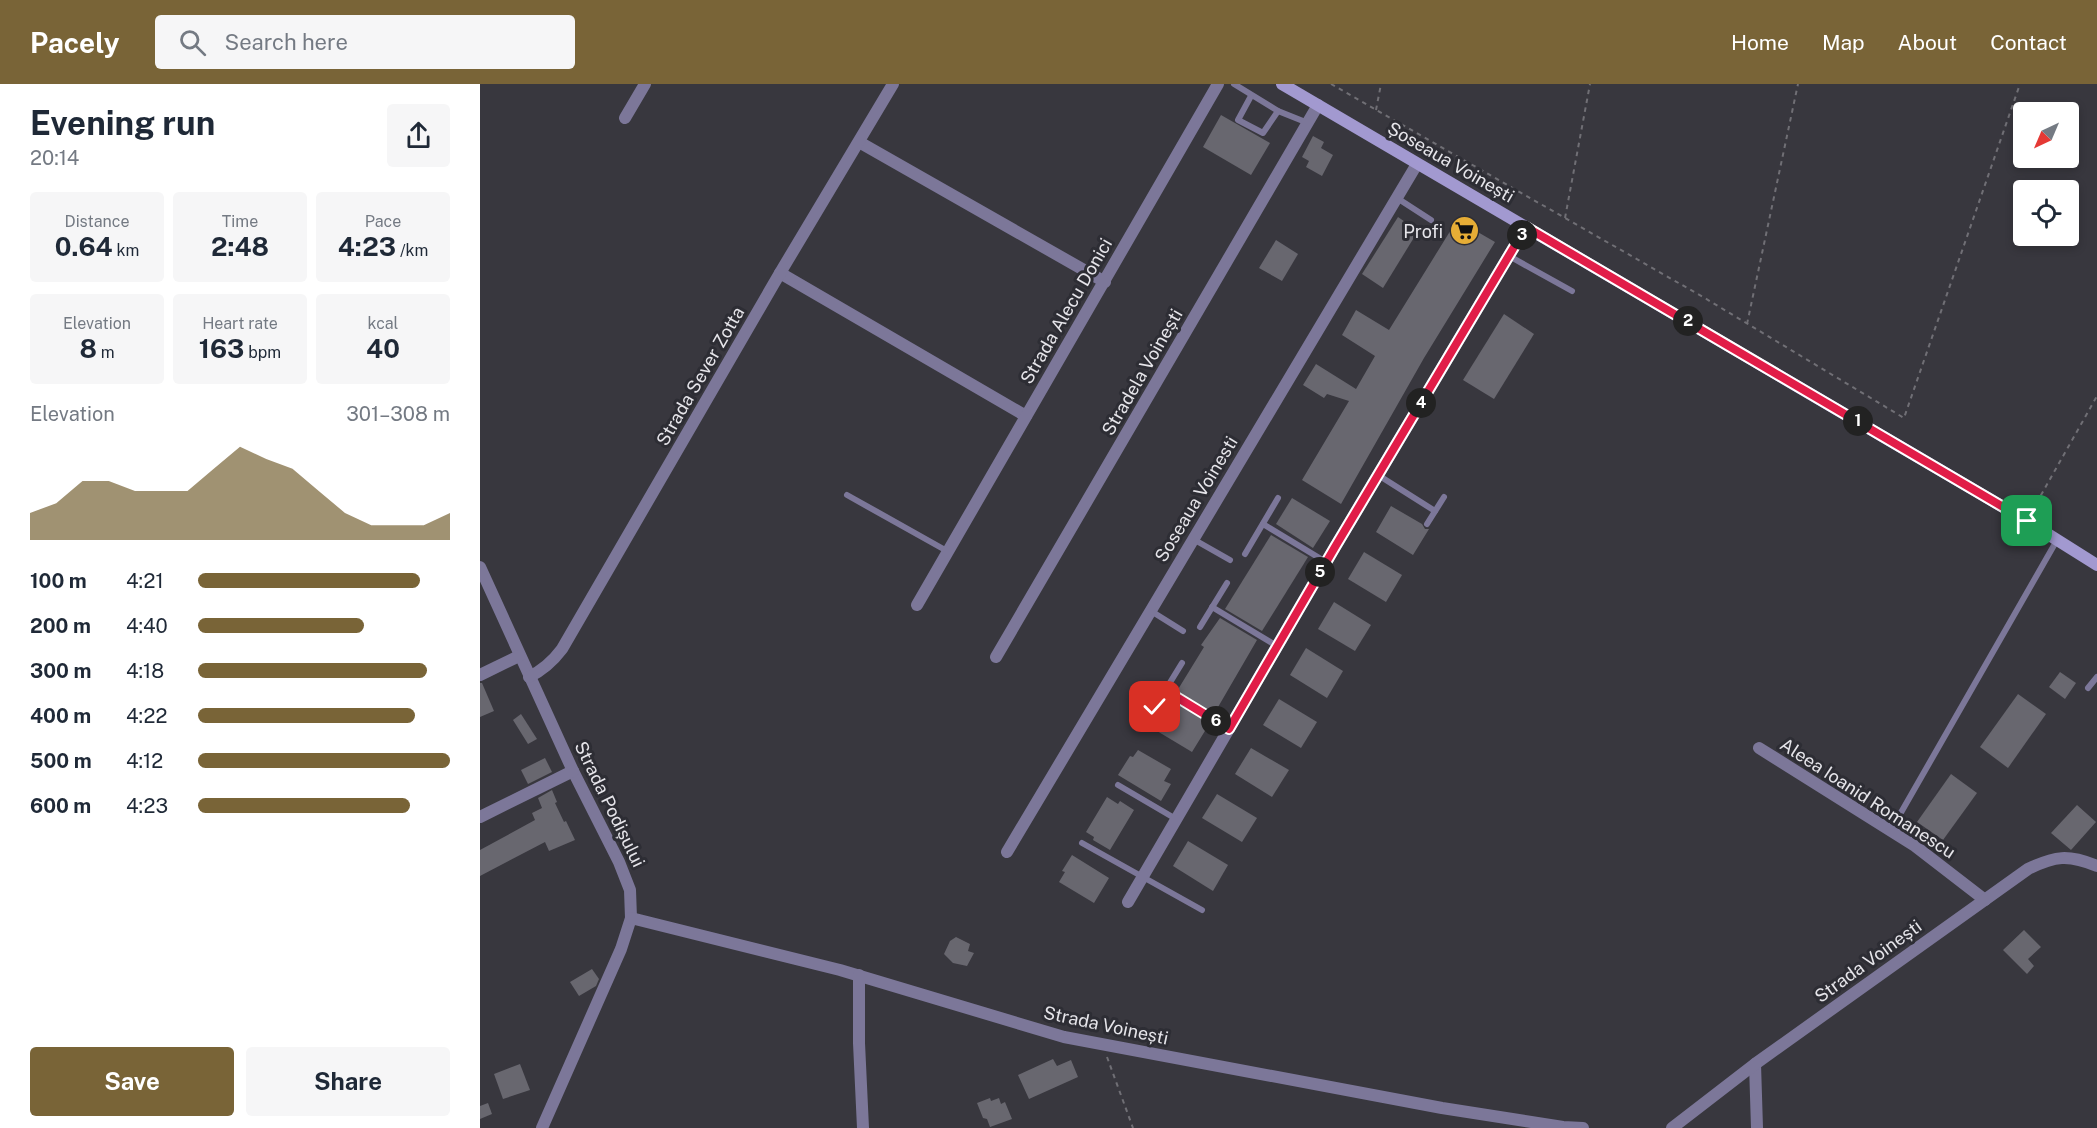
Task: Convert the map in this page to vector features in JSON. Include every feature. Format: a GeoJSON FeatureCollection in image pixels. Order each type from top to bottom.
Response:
{"type":"FeatureCollection","features":[{"type":"Feature","properties":{"kind":"main road","name":"Șoseaua Voinești"},"geometry":{"type":"LineString","coordinates":[[1282,84],[2058,539],[2097,565]]}},
{"type":"Feature","properties":{"kind":"street"},"geometry":{"type":"LineString","coordinates":[[626,118],[645,84]]}},
{"type":"Feature","properties":{"kind":"street","name":"Strada Sever Zotta"},"geometry":{"type":"LineString","coordinates":[[529,677],[554,660],[562,649],[780,273],[893,84]]}},
{"type":"Feature","properties":{"kind":"street","name":"Strada Alecu Donici"},"geometry":{"type":"LineString","coordinates":[[917,605],[1218,84]]}},
{"type":"Feature","properties":{"kind":"street","name":"Stradela Voinești"},"geometry":{"type":"LineString","coordinates":[[996,657],[1318,105]]}},
{"type":"Feature","properties":{"kind":"street"},"geometry":{"type":"LineString","coordinates":[[859,142],[1105,282]]}},
{"type":"Feature","properties":{"kind":"street","name":"Soseaua Voinesti"},"geometry":{"type":"LineString","coordinates":[[1007,852],[1417,164]]}},
{"type":"Feature","properties":{"kind":"street"},"geometry":{"type":"LineString","coordinates":[[1128,902],[1326,562],[1526,227]]}},
{"type":"Feature","properties":{"kind":"street"},"geometry":{"type":"LineString","coordinates":[[780,273],[1026,416]]}},
{"type":"Feature","properties":{"kind":"street","name":"Strada Podișului"},"geometry":{"type":"LineString","coordinates":[[480,567],[519,656],[619,862],[630,890],[631,918],[621,949],[542,1128]]}},
{"type":"Feature","properties":{"kind":"street"},"geometry":{"type":"LineString","coordinates":[[480,675],[519,656]]}},
{"type":"Feature","properties":{"kind":"street","name":"Aleea Ioanid Romanescu"},"geometry":{"type":"LineString","coordinates":[[1759,748],[1915,846],[1985,900]]}},
{"type":"Feature","properties":{"kind":"street"},"geometry":{"type":"LineString","coordinates":[[480,817],[573,771]]}},
{"type":"Feature","properties":{"kind":"street","name":"Strada Voinești"},"geometry":{"type":"LineString","coordinates":[[1672,1128],[1755,1064],[2028,869],[2045,861],[2063,857],[2080,859],[2097,866]]}},
{"type":"Feature","properties":{"kind":"street","name":"Strada Voinești"},"geometry":{"type":"LineString","coordinates":[[631,918],[859,975],[1064,1038],[1442,1108],[1563,1127],[1583,1128]]}},
{"type":"Feature","properties":{"kind":"street"},"geometry":{"type":"LineString","coordinates":[[859,975],[863,1128]]}},
{"type":"Feature","properties":{"kind":"street"},"geometry":{"type":"LineString","coordinates":[[1755,1064],[1757,1128]]}},
{"type":"Feature","properties":{"kind":"lane"},"geometry":{"type":"LineString","coordinates":[[1234,84],[1278,111],[1308,123]]}},
{"type":"Feature","properties":{"kind":"lane"},"geometry":{"type":"LineString","coordinates":[[1251,96],[1238,120],[1263,133],[1278,111]]}},
{"type":"Feature","properties":{"kind":"lane"},"geometry":{"type":"LineString","coordinates":[[1396,198],[1431,220]]}},
{"type":"Feature","properties":{"kind":"lane"},"geometry":{"type":"LineString","coordinates":[[1509,256],[1572,291]]}},
{"type":"Feature","properties":{"kind":"lane"},"geometry":{"type":"LineString","coordinates":[[1378,475],[1435,511]]}},
{"type":"Feature","properties":{"kind":"lane"},"geometry":{"type":"LineString","coordinates":[[847,495],[945,553]]}},
{"type":"Feature","properties":{"kind":"lane"},"geometry":{"type":"LineString","coordinates":[[1427,524],[1444,497]]}},
{"type":"Feature","properties":{"kind":"lane"},"geometry":{"type":"LineString","coordinates":[[1245,554],[1278,498]]}},
{"type":"Feature","properties":{"kind":"lane"},"geometry":{"type":"LineString","coordinates":[[1263,524],[1326,562]]}},
{"type":"Feature","properties":{"kind":"lane"},"geometry":{"type":"LineString","coordinates":[[1193,539],[1230,560]]}},
{"type":"Feature","properties":{"kind":"lane"},"geometry":{"type":"LineString","coordinates":[[1891,831],[2058,539]]}},
{"type":"Feature","properties":{"kind":"lane"},"geometry":{"type":"LineString","coordinates":[[1200,627],[1227,583]]}},
{"type":"Feature","properties":{"kind":"lane"},"geometry":{"type":"LineString","coordinates":[[1212,607],[1277,646]]}},
{"type":"Feature","properties":{"kind":"lane"},"geometry":{"type":"LineString","coordinates":[[1150,611],[1184,631]]}},
{"type":"Feature","properties":{"kind":"lane"},"geometry":{"type":"LineString","coordinates":[[1155,707],[1182,663]]}},
{"type":"Feature","properties":{"kind":"lane"},"geometry":{"type":"LineString","coordinates":[[2088,688],[2097,677]]}},
{"type":"Feature","properties":{"kind":"lane"},"geometry":{"type":"LineString","coordinates":[[1165,690],[1229,729]]}},
{"type":"Feature","properties":{"kind":"lane"},"geometry":{"type":"LineString","coordinates":[[1118,785],[1177,819]]}},
{"type":"Feature","properties":{"kind":"lane"},"geometry":{"type":"LineString","coordinates":[[1082,843],[1202,910]]}},
{"type":"Feature","properties":{"kind":"path"},"geometry":{"type":"LineString","coordinates":[[1331,84],[1747,324],[1904,418],[2020,84]]}},
{"type":"Feature","properties":{"kind":"path"},"geometry":{"type":"LineString","coordinates":[[1376,110],[1381,84]]}},
{"type":"Feature","properties":{"kind":"path"},"geometry":{"type":"LineString","coordinates":[[1565,218],[1590,84]]}},
{"type":"Feature","properties":{"kind":"path"},"geometry":{"type":"LineString","coordinates":[[1747,324],[1798,84]]}},
{"type":"Feature","properties":{"kind":"path"},"geometry":{"type":"LineString","coordinates":[[2027,521],[2097,396]]}},
{"type":"Feature","properties":{"kind":"path"},"geometry":{"type":"LineString","coordinates":[[1102,1044],[1133,1128]]}},
{"type":"Feature","properties":{"kind":"building"},"geometry":{"type":"Polygon","coordinates":[[[1221,115],[1270,143],[1251,175],[1203,147],[1221,115]]]}},
{"type":"Feature","properties":{"kind":"building"},"geometry":{"type":"Polygon","coordinates":[[[1313,136],[1324,142],[1321,148],[1333,155],[1322,176],[1306,167],[1309,161],[1302,157],[1313,136]]]}},
{"type":"Feature","properties":{"kind":"building"},"geometry":{"type":"Polygon","coordinates":[[[1398,217],[1418,231],[1383,288],[1362,274],[1398,217]]]}},
{"type":"Feature","properties":{"kind":"building"},"geometry":{"type":"Polygon","coordinates":[[[1457,220],[1495,242],[1424,358],[1341,504],[1302,480],[1349,401],[1327,394],[1324,398],[1303,385],[1316,364],[1356,389],[1375,356],[1342,335],[1356,310],[1389,330],[1457,220]]]}},
{"type":"Feature","properties":{"kind":"building"},"geometry":{"type":"Polygon","coordinates":[[[1276,240],[1298,254],[1282,281],[1259,268],[1276,240]]]}},
{"type":"Feature","properties":{"kind":"building"},"geometry":{"type":"Polygon","coordinates":[[[1504,314],[1534,334],[1494,399],[1463,380],[1504,314]]]}},
{"type":"Feature","properties":{"kind":"building"},"geometry":{"type":"Polygon","coordinates":[[[1292,498],[1330,521],[1313,548],[1276,524],[1292,498]]]}},
{"type":"Feature","properties":{"kind":"building"},"geometry":{"type":"Polygon","coordinates":[[[1391,506],[1422,524],[1425,529],[1429,529],[1413,555],[1376,532],[1391,506]]]}},
{"type":"Feature","properties":{"kind":"building"},"geometry":{"type":"Polygon","coordinates":[[[1271,535],[1308,557],[1262,631],[1225,609],[1271,535]]]}},
{"type":"Feature","properties":{"kind":"building"},"geometry":{"type":"Polygon","coordinates":[[[1364,552],[1402,575],[1386,602],[1348,579],[1364,552]]]}},
{"type":"Feature","properties":{"kind":"building"},"geometry":{"type":"Polygon","coordinates":[[[1334,602],[1371,625],[1355,651],[1318,629],[1334,602]]]}},
{"type":"Feature","properties":{"kind":"building"},"geometry":{"type":"Polygon","coordinates":[[[1220,618],[1257,640],[1214,714],[1177,691],[1204,647],[1201,645],[1220,618]]]}},
{"type":"Feature","properties":{"kind":"building"},"geometry":{"type":"Polygon","coordinates":[[[1306,648],[1343,671],[1327,698],[1290,675],[1306,648]]]}},
{"type":"Feature","properties":{"kind":"building"},"geometry":{"type":"Polygon","coordinates":[[[2060,672],[2076,683],[2065,699],[2049,687],[2060,672]]]}},
{"type":"Feature","properties":{"kind":"building"},"geometry":{"type":"Polygon","coordinates":[[[480,683],[494,711],[480,717],[480,683]]]}},
{"type":"Feature","properties":{"kind":"building"},"geometry":{"type":"Polygon","coordinates":[[[2018,694],[2046,714],[2008,768],[1980,747],[2018,694]]]}},
{"type":"Feature","properties":{"kind":"building"},"geometry":{"type":"Polygon","coordinates":[[[1279,699],[1317,722],[1301,748],[1263,725],[1279,699]]]}},
{"type":"Feature","properties":{"kind":"building"},"geometry":{"type":"Polygon","coordinates":[[[1171,700],[1208,722],[1208,726],[1192,752],[1152,728],[1171,700]]]}},
{"type":"Feature","properties":{"kind":"building"},"geometry":{"type":"Polygon","coordinates":[[[521,714],[537,739],[528,744],[513,720],[521,714]]]}},
{"type":"Feature","properties":{"kind":"building"},"geometry":{"type":"Polygon","coordinates":[[[1251,748],[1289,770],[1272,797],[1235,774],[1251,748]]]}},
{"type":"Feature","properties":{"kind":"building"},"geometry":{"type":"Polygon","coordinates":[[[1138,750],[1171,769],[1164,781],[1171,784],[1161,801],[1118,775],[1130,756],[1133,757],[1138,750]]]}},
{"type":"Feature","properties":{"kind":"building"},"geometry":{"type":"Polygon","coordinates":[[[545,758],[552,772],[528,784],[521,770],[545,758]]]}},
{"type":"Feature","properties":{"kind":"building"},"geometry":{"type":"Polygon","coordinates":[[[1951,774],[1977,793],[1943,840],[1917,822],[1951,774]]]}},
{"type":"Feature","properties":{"kind":"building"},"geometry":{"type":"Polygon","coordinates":[[[552,790],[557,802],[555,803],[575,840],[549,851],[545,842],[480,876],[480,850],[535,820],[532,813],[542,808],[538,798],[552,790]]]}},
{"type":"Feature","properties":{"kind":"building"},"geometry":{"type":"Polygon","coordinates":[[[1217,794],[1257,818],[1242,842],[1202,818],[1217,794]]]}},
{"type":"Feature","properties":{"kind":"building"},"geometry":{"type":"Polygon","coordinates":[[[1107,797],[1118,804],[1120,801],[1134,810],[1110,850],[1093,840],[1094,837],[1086,832],[1107,797]]]}},
{"type":"Feature","properties":{"kind":"building"},"geometry":{"type":"Polygon","coordinates":[[[2077,805],[2096,822],[2071,850],[2051,833],[2077,805]]]}},
{"type":"Feature","properties":{"kind":"building"},"geometry":{"type":"Polygon","coordinates":[[[1188,841],[1228,865],[1213,891],[1173,866],[1188,841]]]}},
{"type":"Feature","properties":{"kind":"building"},"geometry":{"type":"Polygon","coordinates":[[[1072,855],[1109,878],[1094,903],[1059,882],[1065,872],[1062,871],[1072,855]]]}},
{"type":"Feature","properties":{"kind":"building"},"geometry":{"type":"Polygon","coordinates":[[[2024,930],[2041,947],[2028,959],[2034,966],[2027,974],[2003,950],[2024,930]]]}},
{"type":"Feature","properties":{"kind":"building"},"geometry":{"type":"Polygon","coordinates":[[[956,937],[970,944],[968,951],[974,953],[967,966],[953,963],[944,954],[950,941],[956,937]]]}},
{"type":"Feature","properties":{"kind":"building"},"geometry":{"type":"Polygon","coordinates":[[[592,969],[599,979],[596,986],[579,996],[570,982],[592,969]]]}},
{"type":"Feature","properties":{"kind":"building"},"geometry":{"type":"Polygon","coordinates":[[[1053,1059],[1057,1066],[1071,1060],[1078,1077],[1029,1099],[1018,1075],[1053,1059]]]}},
{"type":"Feature","properties":{"kind":"building"},"geometry":{"type":"Polygon","coordinates":[[[520,1064],[530,1090],[503,1099],[494,1074],[520,1064]]]}},
{"type":"Feature","properties":{"kind":"building"},"geometry":{"type":"Polygon","coordinates":[[[990,1098],[991,1101],[999,1098],[1001,1104],[1005,1102],[1012,1119],[990,1127],[987,1119],[983,1118],[977,1103],[990,1098]]]}},
{"type":"Feature","properties":{"kind":"building"},"geometry":{"type":"Polygon","coordinates":[[[488,1103],[492,1114],[480,1119],[480,1106],[488,1103]]]}},
{"type":"Feature","properties":{"kind":"place","name":"Profi"},"geometry":{"type":"Point","coordinates":[1464,231]}},
{"type":"Feature","properties":{"kind":"route"},"geometry":{"type":"LineString","coordinates":[[1155,707],[1165,690],[1229,729],[1526,227],[2027,521]]}}]}
